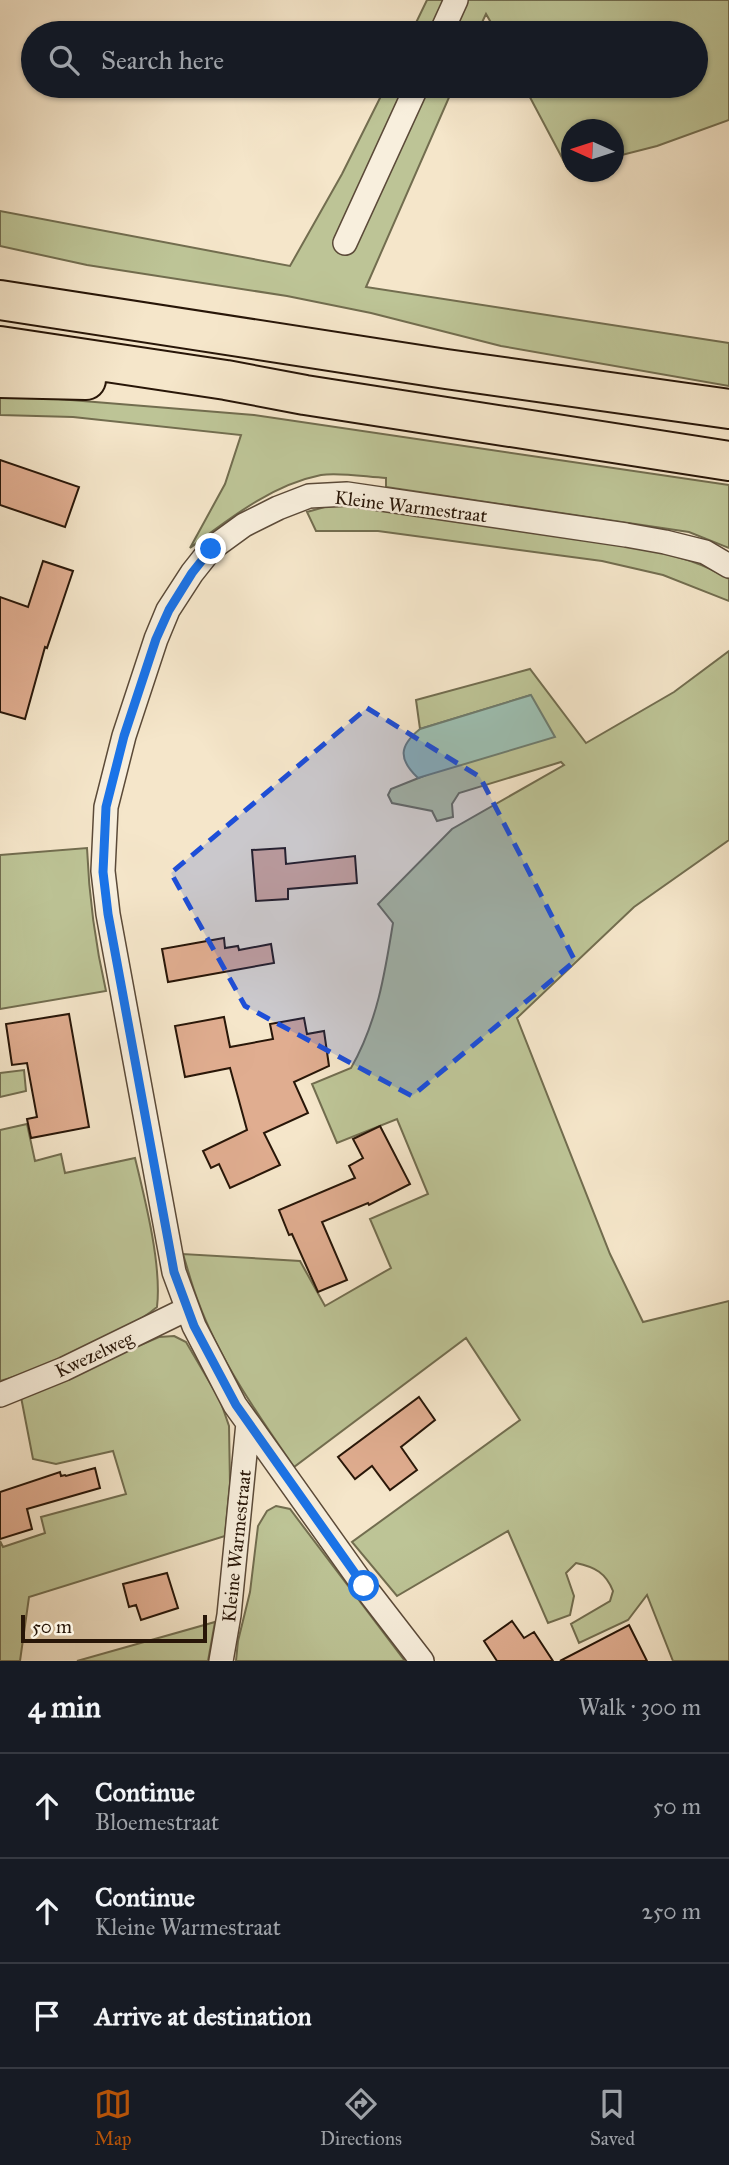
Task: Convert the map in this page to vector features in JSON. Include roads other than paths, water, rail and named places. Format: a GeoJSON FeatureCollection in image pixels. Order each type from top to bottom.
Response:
{"type":"FeatureCollection","features":[{"type":"Feature","properties":{"kind":"highway"},"geometry":{"type":"LineString","coordinates":[[0,278],[78,312]]}},
{"type":"Feature","properties":{"kind":"highway"},"geometry":{"type":"LineString","coordinates":[[0,300],[446,369],[729,409]]}},
{"type":"Feature","properties":{"kind":"highway"},"geometry":{"type":"LineString","coordinates":[[0,346],[729,461]]}},
{"type":"Feature","properties":{"kind":"highway"},"geometry":{"type":"LineString","coordinates":[[0,378],[120,382],[305,395]]}},
{"type":"Feature","properties":{"kind":"street"},"geometry":{"type":"LineString","coordinates":[[446,21],[456,0]]}},
{"type":"Feature","properties":{"kind":"street"},"geometry":{"type":"LineString","coordinates":[[345,243],[411,98]]}},
{"type":"Feature","properties":{"kind":"street","name":"Kleine Warmestraat"},"geometry":{"type":"LineString","coordinates":[[221,1661],[229,1615],[248,1423],[187,1309],[174,1272],[116,960],[103,872],[106,807],[124,736],[156,639],[169,610],[211,549],[244,525],[309,496],[347,494],[665,542],[705,552],[729,566]]}},
{"type":"Feature","properties":{"kind":"street","name":"Kwezelweg"},"geometry":{"type":"LineString","coordinates":[[0,1395],[64,1369],[187,1309]]}},
{"type":"Feature","properties":{"kind":"street"},"geometry":{"type":"LineString","coordinates":[[248,1423],[364,1586],[422,1661]]}}]}
